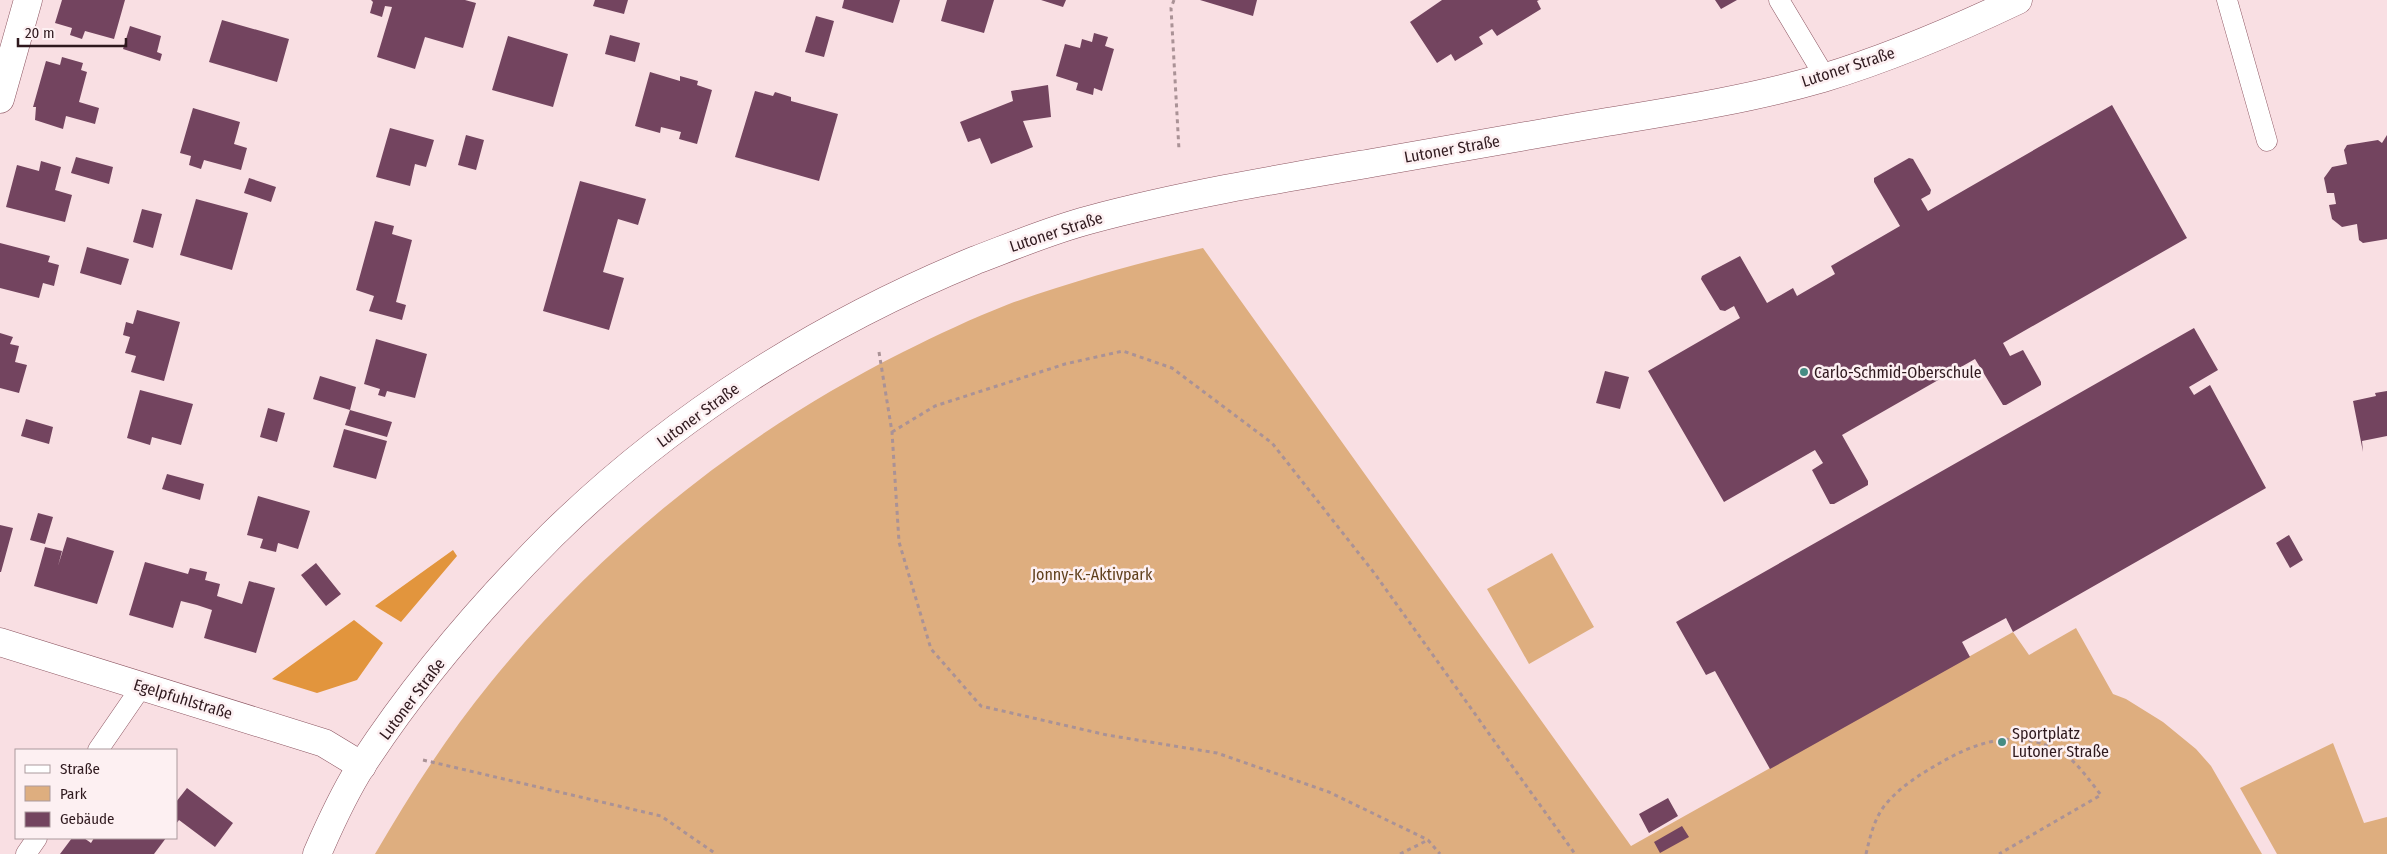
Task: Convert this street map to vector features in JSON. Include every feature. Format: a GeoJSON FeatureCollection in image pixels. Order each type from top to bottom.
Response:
{"type":"FeatureCollection","features":[{"type":"Feature","properties":{"kind":"street"},"geometry":{"type":"LineString","coordinates":[[0,99],[28,0]]}},
{"type":"Feature","properties":{"kind":"street","name":"Lutoner Straße"},"geometry":{"type":"LineString","coordinates":[[317,854],[336,811],[362,766],[429,675],[491,598],[572,516],[610,482],[690,418],[798,346],[871,306],[1011,246],[1096,218],[1286,177],[1700,105],[1825,77],[1917,44],[2018,0]]}},
{"type":"Feature","properties":{"kind":"street","name":"Egelpfuhlstraße"},"geometry":{"type":"LineString","coordinates":[[0,642],[324,743],[362,766]]}},
{"type":"Feature","properties":{"kind":"lane"},"geometry":{"type":"LineString","coordinates":[[1779,0],[1825,77]]}},
{"type":"Feature","properties":{"kind":"lane"},"geometry":{"type":"LineString","coordinates":[[2227,0],[2267,141]]}},
{"type":"Feature","properties":{"kind":"lane"},"geometry":{"type":"LineString","coordinates":[[99,749],[142,686]]}},
{"type":"Feature","properties":{"kind":"lane"},"geometry":{"type":"LineString","coordinates":[[26,854],[36,839]]}},
{"type":"Feature","properties":{"kind":"path"},"geometry":{"type":"LineString","coordinates":[[1174,0],[1171,8],[1180,150]]}},
{"type":"Feature","properties":{"kind":"path"},"geometry":{"type":"LineString","coordinates":[[892,432],[936,406],[1065,364],[1123,351],[1172,368],[1272,443],[1375,574],[1575,854]]}},
{"type":"Feature","properties":{"kind":"path"},"geometry":{"type":"LineString","coordinates":[[879,352],[892,432],[899,542],[931,649],[980,706],[1107,735],[1217,754],[1329,792],[1428,840],[1440,854]]}},
{"type":"Feature","properties":{"kind":"path"},"geometry":{"type":"LineString","coordinates":[[1866,854],[1876,820],[1885,805],[1914,779],[1954,754],[1971,746],[2002,739],[2040,744],[2060,752],[2086,776],[2101,795],[1999,854]]}},
{"type":"Feature","properties":{"kind":"path"},"geometry":{"type":"LineString","coordinates":[[423,760],[661,816],[716,854]]}},
{"type":"Feature","properties":{"kind":"path"},"geometry":{"type":"LineString","coordinates":[[1400,854],[1428,840]]}},
{"type":"Feature","properties":{"kind":"green space","name":"Jonny-K.-Aktivpark"},"geometry":{"type":"Polygon","coordinates":[[[1203,248],[1631,846],[2013,632],[2029,655],[2076,628],[2113,694],[2126,699],[2163,722],[2196,749],[2211,766],[2262,854],[375,854],[415,787],[444,744],[491,682],[534,631],[580,583],[629,538],[679,495],[732,455],[844,383],[903,352],[969,321],[1009,304],[1081,280],[1203,248]]]}},
{"type":"Feature","properties":{"kind":"green space"},"geometry":{"type":"Polygon","coordinates":[[[1552,553],[1594,627],[1529,664],[1487,589],[1552,553]]]}},
{"type":"Feature","properties":{"kind":"green space"},"geometry":{"type":"Polygon","coordinates":[[[2333,743],[2364,823],[2387,817],[2387,854],[2277,854],[2240,788],[2333,743]]]}},
{"type":"Feature","properties":{"kind":"shaded area"},"geometry":{"type":"Polygon","coordinates":[[[453,550],[457,556],[401,622],[375,606],[453,550]]]}},
{"type":"Feature","properties":{"kind":"shaded area"},"geometry":{"type":"Polygon","coordinates":[[[354,620],[383,643],[357,680],[317,693],[272,679],[354,620]]]}},
{"type":"Feature","properties":{"kind":"building"},"geometry":{"type":"Polygon","coordinates":[[[62,0],[125,0],[114,39],[85,31],[82,39],[70,35],[72,28],[55,23],[62,0]]]}},
{"type":"Feature","properties":{"kind":"building"},"geometry":{"type":"Polygon","coordinates":[[[371,0],[465,0],[476,3],[463,48],[425,37],[415,69],[377,57],[392,7],[385,6],[382,17],[370,13],[373,2],[371,0]]]}},
{"type":"Feature","properties":{"kind":"building"},"geometry":{"type":"Polygon","coordinates":[[[595,0],[628,0],[624,14],[593,6],[595,0]]]}},
{"type":"Feature","properties":{"kind":"building"},"geometry":{"type":"Polygon","coordinates":[[[844,0],[900,0],[893,23],[842,8],[844,0]]]}},
{"type":"Feature","properties":{"kind":"building"},"geometry":{"type":"Polygon","coordinates":[[[947,0],[994,0],[984,33],[941,21],[947,0]]]}},
{"type":"Feature","properties":{"kind":"building"},"geometry":{"type":"Polygon","coordinates":[[[1041,0],[1066,0],[1063,7],[1041,0]]]}},
{"type":"Feature","properties":{"kind":"building"},"geometry":{"type":"Polygon","coordinates":[[[1200,0],[1257,0],[1253,16],[1200,0]]]}},
{"type":"Feature","properties":{"kind":"building"},"geometry":{"type":"Polygon","coordinates":[[[1442,0],[1539,0],[1537,1],[1541,9],[1497,36],[1492,29],[1479,37],[1483,44],[1455,61],[1451,54],[1437,63],[1410,22],[1442,0]]]}},
{"type":"Feature","properties":{"kind":"building"},"geometry":{"type":"Polygon","coordinates":[[[1715,0],[1737,0],[1721,9],[1715,0]]]}},
{"type":"Feature","properties":{"kind":"building"},"geometry":{"type":"Polygon","coordinates":[[[816,16],[834,21],[824,57],[805,52],[816,16]]]}},
{"type":"Feature","properties":{"kind":"building"},"geometry":{"type":"Polygon","coordinates":[[[222,20],[289,39],[277,82],[209,62],[222,20]]]}},
{"type":"Feature","properties":{"kind":"building"},"geometry":{"type":"Polygon","coordinates":[[[130,26],[161,36],[157,52],[162,54],[160,61],[123,49],[130,26]]]}},
{"type":"Feature","properties":{"kind":"building"},"geometry":{"type":"Polygon","coordinates":[[[1094,33],[1108,37],[1105,46],[1114,49],[1102,91],[1094,88],[1093,95],[1076,90],[1078,83],[1056,76],[1065,44],[1080,48],[1082,39],[1092,42],[1094,33]]]}},
{"type":"Feature","properties":{"kind":"building"},"geometry":{"type":"Polygon","coordinates":[[[610,35],[640,43],[635,62],[605,54],[610,35]]]}},
{"type":"Feature","properties":{"kind":"building"},"geometry":{"type":"Polygon","coordinates":[[[508,36],[568,54],[553,107],[492,90],[508,36]]]}},
{"type":"Feature","properties":{"kind":"building"},"geometry":{"type":"Polygon","coordinates":[[[62,57],[83,63],[81,70],[87,72],[79,102],[99,108],[95,124],[66,116],[63,129],[35,120],[36,107],[33,107],[46,61],[60,65],[62,57]]]}},
{"type":"Feature","properties":{"kind":"building"},"geometry":{"type":"Polygon","coordinates":[[[650,72],[680,81],[680,76],[698,81],[697,85],[712,90],[697,144],[679,139],[681,132],[661,127],[660,133],[635,126],[650,72]]]}},
{"type":"Feature","properties":{"kind":"building"},"geometry":{"type":"Polygon","coordinates":[[[1048,85],[1051,117],[1023,121],[1033,147],[991,164],[980,138],[968,142],[960,122],[1013,101],[1011,91],[1048,85]]]}},
{"type":"Feature","properties":{"kind":"building"},"geometry":{"type":"Polygon","coordinates":[[[755,91],[773,96],[775,92],[791,97],[791,101],[838,114],[819,181],[735,157],[755,91]]]}},
{"type":"Feature","properties":{"kind":"building"},"geometry":{"type":"Polygon","coordinates":[[[2112,105],[2187,238],[2003,343],[2010,356],[2023,350],[2041,382],[2041,385],[2006,405],[2003,405],[1975,359],[1842,435],[1868,481],[1868,485],[1834,504],[1830,504],[1812,470],[1823,463],[1815,450],[1724,502],[1648,371],[1740,318],[1734,306],[1725,311],[1720,310],[1701,279],[1702,276],[1740,256],[1767,303],[1793,288],[1797,296],[1835,274],[1831,266],[1900,226],[1874,182],[1874,178],[1909,158],[1913,159],[1931,190],[1930,194],[1921,199],[1928,211],[2112,105]]]}},
{"type":"Feature","properties":{"kind":"building"},"geometry":{"type":"Polygon","coordinates":[[[193,108],[240,122],[234,144],[247,148],[241,170],[204,160],[201,169],[189,165],[191,156],[180,153],[193,108]]]}},
{"type":"Feature","properties":{"kind":"building"},"geometry":{"type":"Polygon","coordinates":[[[390,128],[434,140],[426,167],[415,164],[410,186],[376,177],[390,128]]]}},
{"type":"Feature","properties":{"kind":"building"},"geometry":{"type":"Polygon","coordinates":[[[466,135],[484,140],[476,170],[458,165],[466,135]]]}},
{"type":"Feature","properties":{"kind":"building"},"geometry":{"type":"Polygon","coordinates":[[[2387,135],[2387,239],[2363,243],[2359,240],[2357,224],[2342,227],[2332,219],[2329,205],[2336,204],[2334,193],[2327,193],[2324,178],[2332,167],[2347,164],[2344,150],[2347,145],[2378,140],[2382,143],[2387,135]]]}},
{"type":"Feature","properties":{"kind":"building"},"geometry":{"type":"Polygon","coordinates":[[[76,157],[113,167],[109,184],[71,173],[76,157]]]}},
{"type":"Feature","properties":{"kind":"building"},"geometry":{"type":"Polygon","coordinates":[[[41,161],[61,167],[55,190],[72,195],[65,222],[6,207],[17,165],[39,171],[41,161]]]}},
{"type":"Feature","properties":{"kind":"building"},"geometry":{"type":"Polygon","coordinates":[[[249,178],[276,187],[271,202],[244,193],[249,178]]]}},
{"type":"Feature","properties":{"kind":"building"},"geometry":{"type":"Polygon","coordinates":[[[580,181],[646,199],[638,225],[618,219],[603,272],[624,278],[609,330],[543,311],[580,181]]]}},
{"type":"Feature","properties":{"kind":"building"},"geometry":{"type":"Polygon","coordinates":[[[196,199],[248,213],[232,270],[180,255],[196,199]]]}},
{"type":"Feature","properties":{"kind":"building"},"geometry":{"type":"Polygon","coordinates":[[[142,209],[162,214],[153,248],[133,242],[142,209]]]}},
{"type":"Feature","properties":{"kind":"building"},"geometry":{"type":"Polygon","coordinates":[[[375,221],[394,226],[392,234],[412,240],[396,302],[406,305],[402,320],[369,311],[374,296],[356,290],[375,221]]]}},
{"type":"Feature","properties":{"kind":"building"},"geometry":{"type":"Polygon","coordinates":[[[0,243],[50,256],[48,262],[59,265],[54,286],[43,283],[39,298],[0,288],[0,243]]]}},
{"type":"Feature","properties":{"kind":"building"},"geometry":{"type":"Polygon","coordinates":[[[87,247],[129,259],[121,285],[80,273],[87,247]]]}},
{"type":"Feature","properties":{"kind":"building"},"geometry":{"type":"Polygon","coordinates":[[[137,310],[180,322],[164,381],[131,372],[136,356],[125,353],[130,337],[123,335],[126,322],[133,324],[137,310]]]}},
{"type":"Feature","properties":{"kind":"building"},"geometry":{"type":"Polygon","coordinates":[[[2194,328],[2218,370],[2189,387],[2194,395],[2210,385],[2266,488],[2013,632],[2006,618],[1962,642],[1970,657],[1770,769],[1715,671],[1706,675],[1676,622],[2194,328]]]}},
{"type":"Feature","properties":{"kind":"building"},"geometry":{"type":"Polygon","coordinates":[[[0,333],[13,337],[10,344],[19,346],[15,362],[27,365],[19,393],[0,388],[0,333]]]}},
{"type":"Feature","properties":{"kind":"building"},"geometry":{"type":"Polygon","coordinates":[[[376,339],[427,354],[415,398],[387,391],[385,397],[378,395],[380,389],[364,384],[376,339]]]}},
{"type":"Feature","properties":{"kind":"building"},"geometry":{"type":"Polygon","coordinates":[[[1605,371],[1629,377],[1620,409],[1596,403],[1605,371]]]}},
{"type":"Feature","properties":{"kind":"building"},"geometry":{"type":"Polygon","coordinates":[[[320,376],[356,387],[350,410],[313,399],[320,376]]]}},
{"type":"Feature","properties":{"kind":"building"},"geometry":{"type":"Polygon","coordinates":[[[140,390],[193,404],[181,445],[152,437],[150,445],[127,438],[140,390]]]}},
{"type":"Feature","properties":{"kind":"building"},"geometry":{"type":"Polygon","coordinates":[[[2387,391],[2387,436],[2362,441],[2363,452],[2353,401],[2376,396],[2375,393],[2387,391]]]}},
{"type":"Feature","properties":{"kind":"building"},"geometry":{"type":"Polygon","coordinates":[[[268,408],[285,413],[277,442],[260,437],[268,408]]]}},
{"type":"Feature","properties":{"kind":"building"},"geometry":{"type":"Polygon","coordinates":[[[350,410],[392,422],[387,437],[345,425],[350,410]]]}},
{"type":"Feature","properties":{"kind":"building"},"geometry":{"type":"Polygon","coordinates":[[[26,419],[53,427],[49,444],[21,436],[26,419]]]}},
{"type":"Feature","properties":{"kind":"building"},"geometry":{"type":"Polygon","coordinates":[[[344,429],[387,441],[376,479],[333,467],[344,429]]]}},
{"type":"Feature","properties":{"kind":"building"},"geometry":{"type":"Polygon","coordinates":[[[167,474],[204,484],[200,500],[162,489],[167,474]]]}},
{"type":"Feature","properties":{"kind":"building"},"geometry":{"type":"Polygon","coordinates":[[[258,496],[310,511],[298,549],[278,543],[276,552],[260,548],[263,539],[247,535],[258,496]]]}},
{"type":"Feature","properties":{"kind":"building"},"geometry":{"type":"Polygon","coordinates":[[[38,513],[53,517],[45,544],[30,540],[38,513]]]}},
{"type":"Feature","properties":{"kind":"building"},"geometry":{"type":"Polygon","coordinates":[[[0,525],[13,528],[1,572],[0,572],[0,525]]]}},
{"type":"Feature","properties":{"kind":"building"},"geometry":{"type":"Polygon","coordinates":[[[2289,535],[2303,560],[2290,568],[2276,543],[2289,535]]]}},
{"type":"Feature","properties":{"kind":"building"},"geometry":{"type":"Polygon","coordinates":[[[67,537],[114,551],[97,604],[34,586],[45,547],[62,551],[58,566],[67,537]]]}},
{"type":"Feature","properties":{"kind":"building"},"geometry":{"type":"Polygon","coordinates":[[[145,562],[188,574],[190,568],[207,572],[205,580],[220,584],[217,596],[242,604],[249,581],[275,588],[256,653],[204,638],[212,610],[197,605],[181,601],[173,628],[129,615],[145,562]]]}},
{"type":"Feature","properties":{"kind":"building"},"geometry":{"type":"Polygon","coordinates":[[[316,563],[341,594],[326,606],[301,575],[316,563]]]}},
{"type":"Feature","properties":{"kind":"building"},"geometry":{"type":"Polygon","coordinates":[[[187,788],[233,823],[215,847],[179,820],[178,821],[178,799],[187,788]]]}},
{"type":"Feature","properties":{"kind":"building"},"geometry":{"type":"Polygon","coordinates":[[[1668,798],[1678,816],[1649,833],[1639,814],[1668,798]]]}},
{"type":"Feature","properties":{"kind":"building"},"geometry":{"type":"Polygon","coordinates":[[[1682,826],[1689,837],[1660,853],[1654,842],[1682,826]]]}},
{"type":"Feature","properties":{"kind":"building"},"geometry":{"type":"Polygon","coordinates":[[[71,839],[85,839],[91,843],[93,839],[165,839],[154,854],[60,854],[71,839]]]}},
{"type":"Feature","properties":{"kind":"place","name":"Carlo-Schmid-Oberschule"},"geometry":{"type":"Point","coordinates":[1804,372]}},
{"type":"Feature","properties":{"kind":"place","name":"Sportplatz Lutoner Straße"},"geometry":{"type":"Point","coordinates":[2002,742]}}]}
